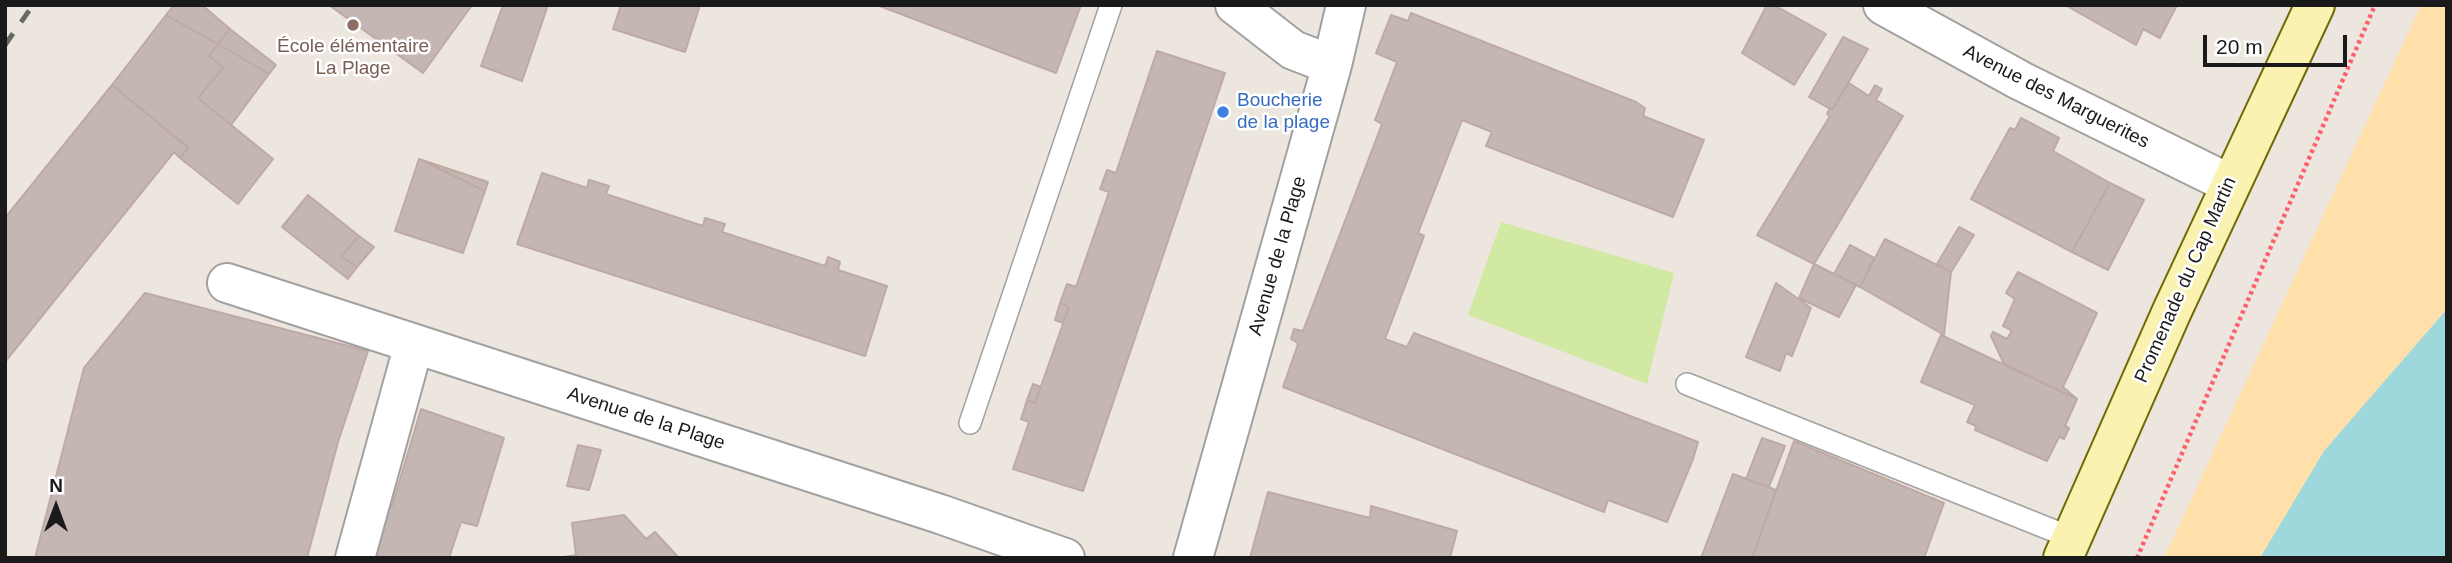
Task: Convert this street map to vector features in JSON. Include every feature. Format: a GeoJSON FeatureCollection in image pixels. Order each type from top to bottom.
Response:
{"type":"FeatureCollection","features":[{"type":"Feature","properties":{"kind":"main road","name":"Promenade du Cap Martin"},"geometry":{"type":"LineString","coordinates":[[2067,548],[2230,184],[2315,5]]}},
{"type":"Feature","properties":{"kind":"street"},"geometry":{"type":"LineString","coordinates":[[1235,5],[1293,50],[1332,65]]}},
{"type":"Feature","properties":{"kind":"street","name":"Avenue de la Plage"},"geometry":{"type":"LineString","coordinates":[[1193,558],[1332,65],[1346,5]]}},
{"type":"Feature","properties":{"kind":"street","name":"Avenue des Marguerites"},"geometry":{"type":"LineString","coordinates":[[1883,5],[2021,81],[2230,184]]}},
{"type":"Feature","properties":{"kind":"street","name":"Avenue de la Plage"},"geometry":{"type":"LineString","coordinates":[[227,284],[940,514],[1065,558]]}},
{"type":"Feature","properties":{"kind":"street"},"geometry":{"type":"LineString","coordinates":[[355,558],[414,344]]}},
{"type":"Feature","properties":{"kind":"lane"},"geometry":{"type":"LineString","coordinates":[[970,423],[1111,5]]}},
{"type":"Feature","properties":{"kind":"lane"},"geometry":{"type":"LineString","coordinates":[[1686,384],[2067,548]]}},
{"type":"Feature","properties":{"kind":"path"},"geometry":{"type":"LineString","coordinates":[[2137,558],[2375,5]]}},
{"type":"Feature","properties":{"kind":"green space"},"geometry":{"type":"Polygon","coordinates":[[[1501,222],[1674,273],[1647,384],[1468,315],[1501,222]]]}},
{"type":"Feature","properties":{"kind":"sand"},"geometry":{"type":"Polygon","coordinates":[[[2421,5],[2447,5],[2447,271],[2444,271],[2447,275],[2447,309],[2324,451],[2260,558],[2164,558],[2421,5]]]}},
{"type":"Feature","properties":{"kind":"water"},"geometry":{"type":"Polygon","coordinates":[[[2447,309],[2447,558],[2260,558],[2324,451],[2447,309]]]}},
{"type":"Feature","properties":{"kind":"building"},"geometry":{"type":"Polygon","coordinates":[[[174,5],[202,5],[230,29],[218,44],[166,15],[174,5]]]}},
{"type":"Feature","properties":{"kind":"building"},"geometry":{"type":"Polygon","coordinates":[[[329,5],[472,5],[423,73],[329,5]]]}},
{"type":"Feature","properties":{"kind":"building"},"geometry":{"type":"Polygon","coordinates":[[[503,5],[548,5],[522,81],[481,66],[503,5]]]}},
{"type":"Feature","properties":{"kind":"building"},"geometry":{"type":"Polygon","coordinates":[[[621,5],[700,5],[685,52],[613,29],[621,5]]]}},
{"type":"Feature","properties":{"kind":"building"},"geometry":{"type":"Polygon","coordinates":[[[877,5],[1081,5],[1056,73],[877,5]]]}},
{"type":"Feature","properties":{"kind":"building"},"geometry":{"type":"Polygon","coordinates":[[[1767,5],[1774,5],[1826,34],[1794,85],[1742,53],[1767,5]]]}},
{"type":"Feature","properties":{"kind":"building"},"geometry":{"type":"Polygon","coordinates":[[[2065,5],[2177,5],[2160,38],[2143,29],[2136,45],[2065,5]]]}},
{"type":"Feature","properties":{"kind":"building"},"geometry":{"type":"Polygon","coordinates":[[[1411,13],[1636,102],[1645,108],[1643,116],[1704,140],[1673,217],[1486,146],[1492,132],[1462,120],[1418,233],[1424,236],[1385,339],[1407,347],[1414,333],[1698,442],[1667,522],[1608,500],[1604,512],[1283,387],[1298,343],[1291,339],[1294,329],[1303,331],[1382,124],[1375,120],[1397,62],[1376,53],[1391,15],[1408,21],[1411,13]]]}},
{"type":"Feature","properties":{"kind":"building"},"geometry":{"type":"Polygon","coordinates":[[[166,15],[218,44],[209,56],[223,68],[198,98],[273,159],[238,204],[180,158],[188,147],[112,85],[166,15]]]}},
{"type":"Feature","properties":{"kind":"building"},"geometry":{"type":"Polygon","coordinates":[[[230,29],[276,65],[269,74],[218,44],[230,29]]]}},
{"type":"Feature","properties":{"kind":"building"},"geometry":{"type":"Polygon","coordinates":[[[1843,37],[1868,49],[1832,110],[1809,97],[1843,37]]]}},
{"type":"Feature","properties":{"kind":"building"},"geometry":{"type":"Polygon","coordinates":[[[218,44],[269,74],[231,125],[198,98],[223,68],[209,56],[218,44]]]}},
{"type":"Feature","properties":{"kind":"building"},"geometry":{"type":"Polygon","coordinates":[[[1157,51],[1225,73],[1083,491],[1013,469],[1029,422],[1021,419],[1027,400],[1035,403],[1069,307],[1060,303],[1067,284],[1076,287],[1109,192],[1100,189],[1107,170],[1116,173],[1157,51]]]}},
{"type":"Feature","properties":{"kind":"building"},"geometry":{"type":"Polygon","coordinates":[[[1849,83],[1869,96],[1875,85],[1882,89],[1876,100],[1903,116],[1814,264],[1757,235],[1830,116],[1827,114],[1830,108],[1832,110],[1849,83]]]}},
{"type":"Feature","properties":{"kind":"building"},"geometry":{"type":"Polygon","coordinates":[[[112,85],[188,148],[180,158],[174,152],[5,362],[5,218],[112,85]]]}},
{"type":"Feature","properties":{"kind":"building"},"geometry":{"type":"Polygon","coordinates":[[[2021,118],[2059,138],[2053,151],[2110,183],[2072,252],[1971,199],[2010,128],[2015,130],[2021,118]]]}},
{"type":"Feature","properties":{"kind":"building"},"geometry":{"type":"Polygon","coordinates":[[[419,159],[488,182],[485,191],[419,159]]]}},
{"type":"Feature","properties":{"kind":"building"},"geometry":{"type":"Polygon","coordinates":[[[419,159],[485,191],[463,253],[395,231],[419,159]]]}},
{"type":"Feature","properties":{"kind":"building"},"geometry":{"type":"Polygon","coordinates":[[[542,173],[587,188],[589,180],[609,186],[606,194],[703,226],[705,218],[725,224],[722,232],[825,266],[828,257],[840,262],[838,270],[887,286],[865,356],[517,244],[542,173]]]}},
{"type":"Feature","properties":{"kind":"building"},"geometry":{"type":"Polygon","coordinates":[[[2110,183],[2144,200],[2108,270],[2072,252],[2110,183]]]}},
{"type":"Feature","properties":{"kind":"building"},"geometry":{"type":"Polygon","coordinates":[[[308,195],[359,236],[341,256],[357,267],[348,279],[282,227],[308,195]]]}},
{"type":"Feature","properties":{"kind":"building"},"geometry":{"type":"Polygon","coordinates":[[[1959,227],[1974,235],[1951,272],[1937,264],[1959,227]]]}},
{"type":"Feature","properties":{"kind":"building"},"geometry":{"type":"Polygon","coordinates":[[[359,236],[374,247],[357,267],[341,256],[359,236]]]}},
{"type":"Feature","properties":{"kind":"building"},"geometry":{"type":"Polygon","coordinates":[[[1885,239],[1951,272],[1944,335],[1860,287],[1885,239]]]}},
{"type":"Feature","properties":{"kind":"building"},"geometry":{"type":"Polygon","coordinates":[[[1850,245],[1874,258],[1860,287],[1834,274],[1850,245]]]}},
{"type":"Feature","properties":{"kind":"building"},"geometry":{"type":"Polygon","coordinates":[[[1814,264],[1856,285],[1839,317],[1799,298],[1814,264]]]}},
{"type":"Feature","properties":{"kind":"building"},"geometry":{"type":"Polygon","coordinates":[[[2018,272],[2097,313],[2063,387],[2077,399],[2004,364],[1991,336],[1993,332],[2007,339],[2011,332],[2003,326],[2015,299],[2006,293],[2018,272]]]}},
{"type":"Feature","properties":{"kind":"building"},"geometry":{"type":"Polygon","coordinates":[[[1776,283],[1811,308],[1792,356],[1786,353],[1780,371],[1746,357],[1776,283]]]}},
{"type":"Feature","properties":{"kind":"building"},"geometry":{"type":"Polygon","coordinates":[[[145,293],[368,351],[338,442],[307,558],[35,558],[84,368],[145,293]]]}},
{"type":"Feature","properties":{"kind":"building"},"geometry":{"type":"Polygon","coordinates":[[[1060,303],[1069,307],[1063,323],[1055,320],[1060,303]]]}},
{"type":"Feature","properties":{"kind":"building"},"geometry":{"type":"Polygon","coordinates":[[[1941,335],[2077,399],[2065,426],[2069,428],[2064,439],[2059,437],[2047,461],[1975,430],[1976,426],[1967,422],[1975,405],[1921,382],[1941,335]]]}},
{"type":"Feature","properties":{"kind":"building"},"geometry":{"type":"Polygon","coordinates":[[[1033,384],[1041,387],[1035,403],[1027,400],[1033,384]]]}},
{"type":"Feature","properties":{"kind":"building"},"geometry":{"type":"Polygon","coordinates":[[[421,409],[504,438],[477,526],[461,522],[449,558],[357,558],[373,499],[392,506],[421,409]]]}},
{"type":"Feature","properties":{"kind":"building"},"geometry":{"type":"Polygon","coordinates":[[[1762,438],[1785,446],[1769,487],[1746,479],[1762,438]]]}},
{"type":"Feature","properties":{"kind":"building"},"geometry":{"type":"Polygon","coordinates":[[[1794,441],[1944,503],[1924,558],[1752,558],[1794,441]]]}},
{"type":"Feature","properties":{"kind":"building"},"geometry":{"type":"Polygon","coordinates":[[[578,445],[601,450],[589,490],[567,486],[578,445]]]}},
{"type":"Feature","properties":{"kind":"building"},"geometry":{"type":"Polygon","coordinates":[[[1733,474],[1776,490],[1752,558],[1701,558],[1733,474]]]}},
{"type":"Feature","properties":{"kind":"building"},"geometry":{"type":"Polygon","coordinates":[[[1268,492],[1370,518],[1371,506],[1457,531],[1450,558],[1250,558],[1268,492]]]}},
{"type":"Feature","properties":{"kind":"building"},"geometry":{"type":"Polygon","coordinates":[[[624,515],[646,539],[655,532],[679,558],[558,558],[576,555],[572,523],[624,515]]]}},
{"type":"Feature","properties":{"kind":"railway"},"geometry":{"type":"LineString","coordinates":[[5,45],[33,5]]}},
{"type":"Feature","properties":{"kind":"place","name":"École élémentaire La Plage"},"geometry":{"type":"Point","coordinates":[353,25]}},
{"type":"Feature","properties":{"kind":"place","name":"Boucherie de la plage"},"geometry":{"type":"Point","coordinates":[1223,112]}}]}
